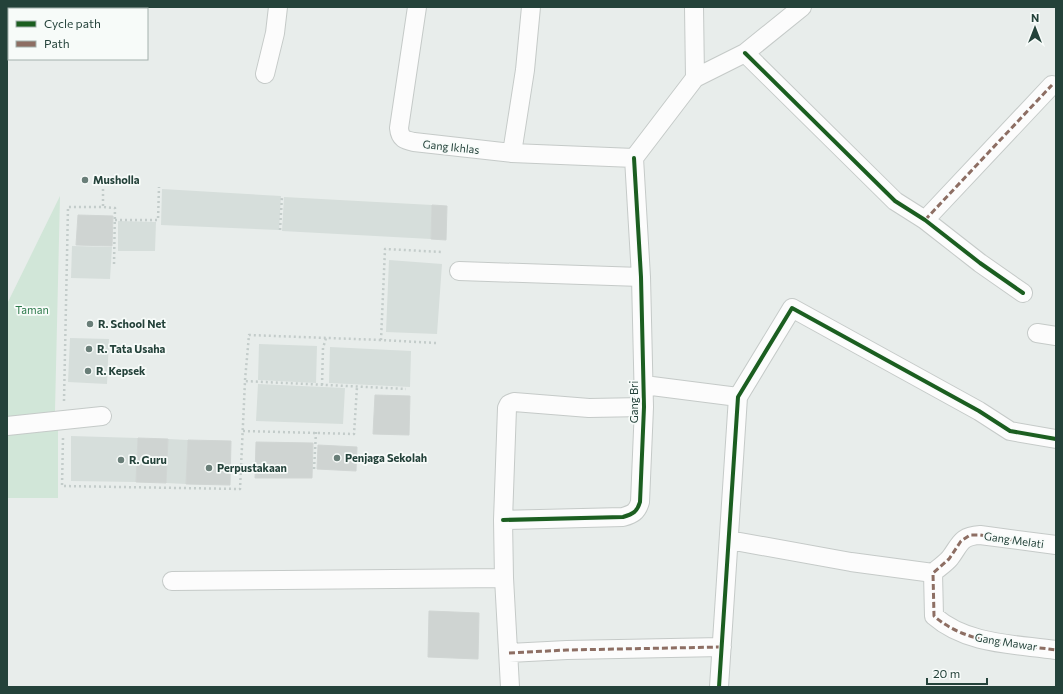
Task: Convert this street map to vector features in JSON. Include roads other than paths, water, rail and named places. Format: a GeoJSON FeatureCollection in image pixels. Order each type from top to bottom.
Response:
{"type":"FeatureCollection","features":[{"type":"Feature","properties":{"kind":"street"},"geometry":{"type":"LineString","coordinates":[[265,74],[275,33],[278,7]]}},
{"type":"Feature","properties":{"kind":"street","name":"Gang Ikhlas"},"geometry":{"type":"LineString","coordinates":[[417,7],[399,128],[400,135],[403,139],[414,142],[512,153],[634,158]]}},
{"type":"Feature","properties":{"kind":"street"},"geometry":{"type":"LineString","coordinates":[[512,153],[525,70],[531,7]]}},
{"type":"Feature","properties":{"kind":"street"},"geometry":{"type":"LineString","coordinates":[[694,7],[695,78]]}},
{"type":"Feature","properties":{"kind":"street"},"geometry":{"type":"LineString","coordinates":[[634,158],[695,78],[745,53],[802,7]]}},
{"type":"Feature","properties":{"kind":"street"},"geometry":{"type":"LineString","coordinates":[[745,53],[889,196],[1023,293]]}},
{"type":"Feature","properties":{"kind":"street"},"geometry":{"type":"LineString","coordinates":[[924,220],[1052,85]]}},
{"type":"Feature","properties":{"kind":"street","name":"Gang Bri"},"geometry":{"type":"LineString","coordinates":[[503,520],[623,517],[638,510],[640,502],[644,385],[641,277],[634,158]]}},
{"type":"Feature","properties":{"kind":"street"},"geometry":{"type":"LineString","coordinates":[[459,271],[641,277]]}},
{"type":"Feature","properties":{"kind":"street"},"geometry":{"type":"LineString","coordinates":[[719,687],[738,397],[792,308],[979,411],[1010,431],[1056,439]]}},
{"type":"Feature","properties":{"kind":"street"},"geometry":{"type":"LineString","coordinates":[[1037,333],[1056,336]]}},
{"type":"Feature","properties":{"kind":"street"},"geometry":{"type":"LineString","coordinates":[[644,385],[738,397]]}},
{"type":"Feature","properties":{"kind":"street"},"geometry":{"type":"LineString","coordinates":[[510,687],[504,578],[503,520],[507,408],[509,404],[514,402],[589,408],[644,407]]}},
{"type":"Feature","properties":{"kind":"street"},"geometry":{"type":"LineString","coordinates":[[7,426],[102,416]]}},
{"type":"Feature","properties":{"kind":"street","name":"Gang Melati"},"geometry":{"type":"LineString","coordinates":[[925,571],[949,559],[961,541],[970,535],[1056,545]]}},
{"type":"Feature","properties":{"kind":"street"},"geometry":{"type":"LineString","coordinates":[[729,540],[851,562],[925,571]]}},
{"type":"Feature","properties":{"kind":"street","name":"Gang Mawar"},"geometry":{"type":"LineString","coordinates":[[925,571],[934,616],[951,630],[976,639],[1056,650]]}},
{"type":"Feature","properties":{"kind":"street"},"geometry":{"type":"LineString","coordinates":[[172,581],[504,578]]}},
{"type":"Feature","properties":{"kind":"street"},"geometry":{"type":"LineString","coordinates":[[509,653],[722,647]]}},
{"type":"Feature","properties":{"kind":"place","name":"Musholla"},"geometry":{"type":"Point","coordinates":[85,180]}},
{"type":"Feature","properties":{"kind":"place","name":"R. School Net"},"geometry":{"type":"Point","coordinates":[90,324]}},
{"type":"Feature","properties":{"kind":"place","name":"R. Tata Usaha"},"geometry":{"type":"Point","coordinates":[89,349]}},
{"type":"Feature","properties":{"kind":"place","name":"R. Kepsek"},"geometry":{"type":"Point","coordinates":[88,371]}},
{"type":"Feature","properties":{"kind":"place","name":"Penjaga Sekolah"},"geometry":{"type":"Point","coordinates":[337,458]}},
{"type":"Feature","properties":{"kind":"place","name":"R. Guru"},"geometry":{"type":"Point","coordinates":[121,460]}},
{"type":"Feature","properties":{"kind":"place","name":"Perpustakaan"},"geometry":{"type":"Point","coordinates":[209,468]}},
{"type":"Feature","properties":{"kind":"park label","name":"Taman"},"geometry":{"type":"Point","coordinates":[32,310]}}]}
